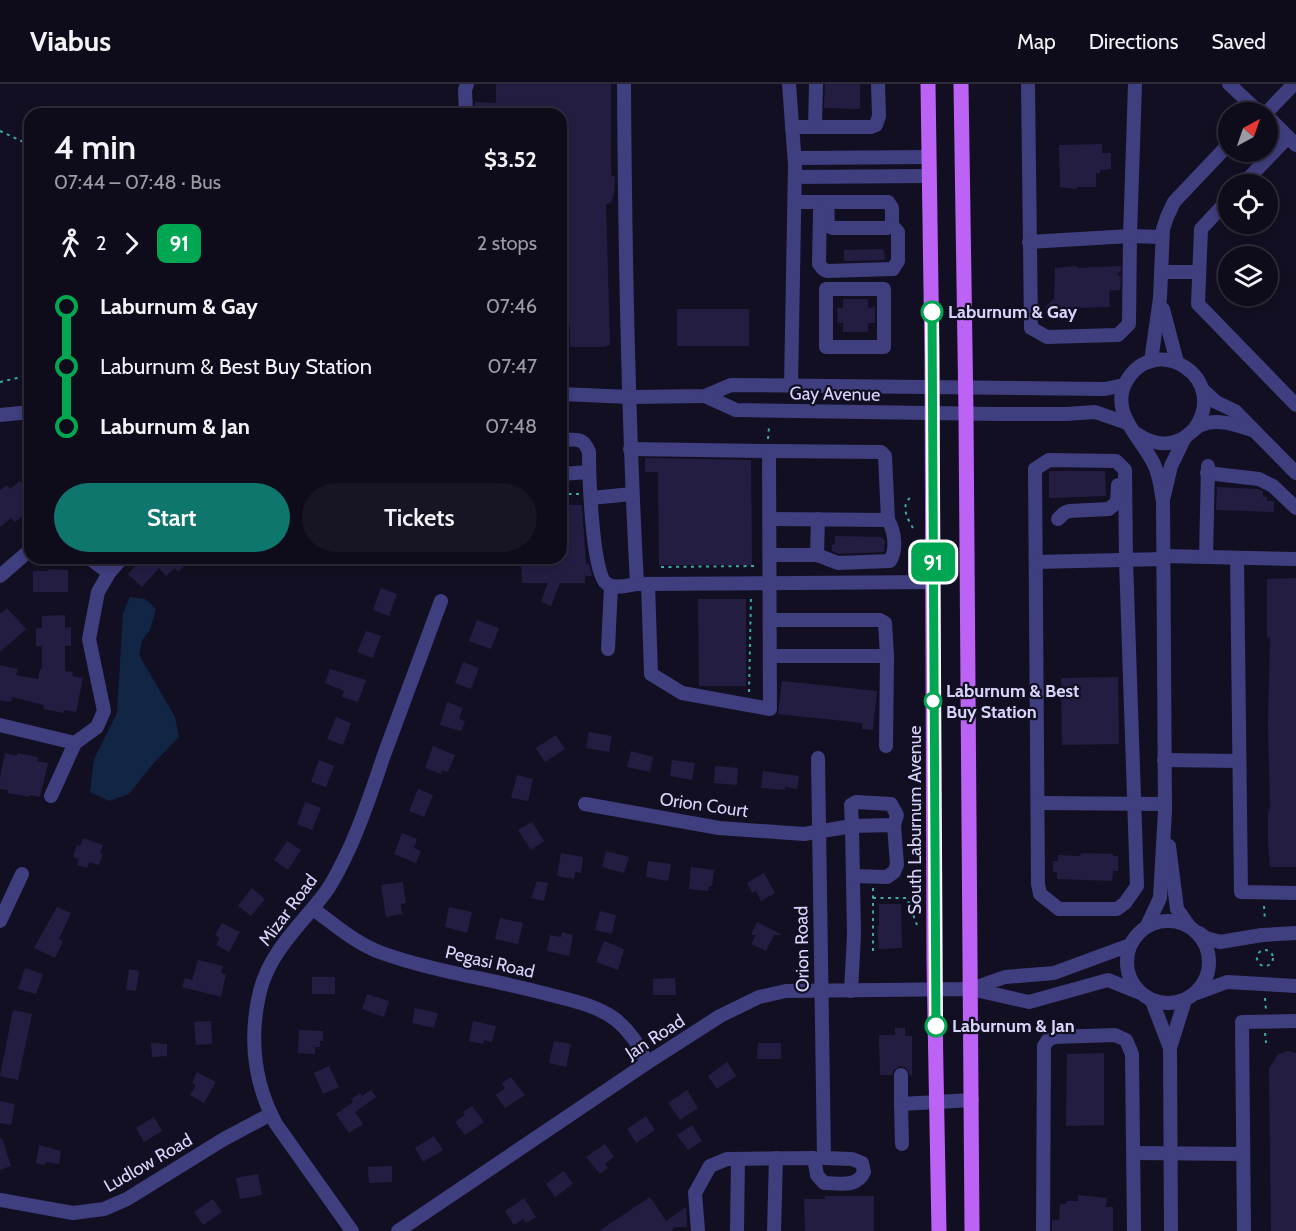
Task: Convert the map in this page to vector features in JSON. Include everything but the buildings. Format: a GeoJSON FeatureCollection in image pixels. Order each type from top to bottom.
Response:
{"type":"FeatureCollection","features":[{"type":"Feature","properties":{"kind":"main road","name":"South Laburnum Avenue"},"geometry":{"type":"LineString","coordinates":[[928,84],[933,387],[935,990],[939,1231]]}},
{"type":"Feature","properties":{"kind":"main road"},"geometry":{"type":"LineString","coordinates":[[961,84],[966,387],[972,1231]]}},
{"type":"Feature","properties":{"kind":"street"},"geometry":{"type":"LineString","coordinates":[[466,108],[467,84]]}},
{"type":"Feature","properties":{"kind":"street"},"geometry":{"type":"LineString","coordinates":[[624,84],[626,291],[632,494],[651,674],[682,693],[771,709],[768,447]]}},
{"type":"Feature","properties":{"kind":"street"},"geometry":{"type":"LineString","coordinates":[[789,84],[795,158],[791,386]]}},
{"type":"Feature","properties":{"kind":"street"},"geometry":{"type":"LineString","coordinates":[[815,127],[816,84]]}},
{"type":"Feature","properties":{"kind":"street"},"geometry":{"type":"LineString","coordinates":[[792,127],[871,127],[876,125],[879,117],[878,84]]}},
{"type":"Feature","properties":{"kind":"street"},"geometry":{"type":"LineString","coordinates":[[1028,84],[1031,328],[1047,337],[1118,335],[1129,324],[1135,84]]}},
{"type":"Feature","properties":{"kind":"street"},"geometry":{"type":"LineString","coordinates":[[1229,84],[1248,102]]}},
{"type":"Feature","properties":{"kind":"street"},"geometry":{"type":"LineString","coordinates":[[1277,102],[1294,84]]}},
{"type":"Feature","properties":{"kind":"street"},"geometry":{"type":"LineString","coordinates":[[1255,174],[1292,141],[1278,127]]}},
{"type":"Feature","properties":{"kind":"street"},"geometry":{"type":"LineString","coordinates":[[1151,361],[1160,298],[1162,237],[1167,217],[1174,202],[1218,156]]}},
{"type":"Feature","properties":{"kind":"street"},"geometry":{"type":"LineString","coordinates":[[795,158],[929,157]]}},
{"type":"Feature","properties":{"kind":"street"},"geometry":{"type":"LineString","coordinates":[[795,177],[929,176]]}},
{"type":"Feature","properties":{"kind":"street"},"geometry":{"type":"LineString","coordinates":[[795,202],[888,202],[892,208],[892,225],[898,232],[898,261],[893,269],[827,271],[823,269],[819,264],[824,203]]}},
{"type":"Feature","properties":{"kind":"street"},"geometry":{"type":"LineString","coordinates":[[824,203],[828,225],[832,228],[887,228],[892,225]]}},
{"type":"Feature","properties":{"kind":"street"},"geometry":{"type":"LineString","coordinates":[[1218,211],[1201,229],[1198,304],[1296,405]]}},
{"type":"Feature","properties":{"kind":"street"},"geometry":{"type":"LineString","coordinates":[[1029,242],[1130,236],[1162,237]]}},
{"type":"Feature","properties":{"kind":"street"},"geometry":{"type":"LineString","coordinates":[[1161,272],[1199,272]]}},
{"type":"Feature","properties":{"kind":"street"},"geometry":{"type":"LineString","coordinates":[[826,289],[884,289],[884,347],[826,347],[826,289]]}},
{"type":"Feature","properties":{"kind":"street"},"geometry":{"type":"LineString","coordinates":[[1160,298],[1176,362]]}},
{"type":"Feature","properties":{"kind":"street"},"geometry":{"type":"LineString","coordinates":[[1147,926],[1160,898],[1165,808],[1163,501],[1156,469],[1122,410],[1121,397],[1124,385],[1140,366],[1151,361],[1176,362],[1189,368],[1204,391],[1216,402],[1235,411],[1296,473]]}},
{"type":"Feature","properties":{"kind":"street","name":"Gay Avenue"},"geometry":{"type":"LineString","coordinates":[[567,394],[630,397],[705,396],[731,385],[1106,389],[1124,385]]}},
{"type":"Feature","properties":{"kind":"street"},"geometry":{"type":"LineString","coordinates":[[1163,501],[1171,466],[1203,413],[1204,391]]}},
{"type":"Feature","properties":{"kind":"street","name":"Gay Avenue"},"geometry":{"type":"LineString","coordinates":[[705,396],[736,410],[932,414],[1095,412],[1131,428]]}},
{"type":"Feature","properties":{"kind":"street"},"geometry":{"type":"LineString","coordinates":[[0,415],[24,413]]}},
{"type":"Feature","properties":{"kind":"street"},"geometry":{"type":"LineString","coordinates":[[1131,428],[1146,440],[1158,443],[1171,443],[1202,425],[1229,422],[1252,430]]}},
{"type":"Feature","properties":{"kind":"street"},"geometry":{"type":"LineString","coordinates":[[567,440],[582,440],[589,452],[588,496],[595,553],[600,575],[607,584],[608,649]]}},
{"type":"Feature","properties":{"kind":"street"},"geometry":{"type":"LineString","coordinates":[[630,449],[768,447],[881,452],[885,456],[888,520],[892,528],[895,554],[890,561],[837,563],[817,555],[770,555]]}},
{"type":"Feature","properties":{"kind":"street"},"geometry":{"type":"LineString","coordinates":[[1049,460],[1057,460],[1116,461],[1125,470],[1137,886],[1125,903],[1117,909],[1059,909],[1040,894],[1038,884],[1035,469],[1049,460]]}},
{"type":"Feature","properties":{"kind":"street"},"geometry":{"type":"LineString","coordinates":[[1057,460],[1063,467],[1068,468],[1111,469],[1116,475],[1118,488],[1117,502],[1109,509],[1069,511],[1058,519]]}},
{"type":"Feature","properties":{"kind":"street"},"geometry":{"type":"LineString","coordinates":[[1206,557],[1208,470],[1259,479],[1273,486],[1296,508]]}},
{"type":"Feature","properties":{"kind":"street"},"geometry":{"type":"LineString","coordinates":[[567,474],[589,472]]}},
{"type":"Feature","properties":{"kind":"street"},"geometry":{"type":"LineString","coordinates":[[588,496],[632,494]]}},
{"type":"Feature","properties":{"kind":"street"},"geometry":{"type":"LineString","coordinates":[[770,519],[888,520]]}},
{"type":"Feature","properties":{"kind":"street"},"geometry":{"type":"LineString","coordinates":[[817,555],[818,519]]}},
{"type":"Feature","properties":{"kind":"street"},"geometry":{"type":"LineString","coordinates":[[1036,519],[1126,519]]}},
{"type":"Feature","properties":{"kind":"street"},"geometry":{"type":"LineString","coordinates":[[0,576],[24,555]]}},
{"type":"Feature","properties":{"kind":"street"},"geometry":{"type":"LineString","coordinates":[[1036,562],[1164,557],[1296,559]]}},
{"type":"Feature","properties":{"kind":"street"},"geometry":{"type":"LineString","coordinates":[[1237,558],[1241,892],[1296,893]]}},
{"type":"Feature","properties":{"kind":"street"},"geometry":{"type":"LineString","coordinates":[[97,564],[109,573]]}},
{"type":"Feature","properties":{"kind":"street"},"geometry":{"type":"LineString","coordinates":[[51,796],[75,743],[97,727],[104,711],[89,639],[98,592],[117,564]]}},
{"type":"Feature","properties":{"kind":"street"},"geometry":{"type":"LineString","coordinates":[[607,584],[933,582]]}},
{"type":"Feature","properties":{"kind":"street","name":"Mizar Road"},"geometry":{"type":"LineString","coordinates":[[352,1231],[271,1114],[256,1069],[253,1035],[255,1011],[271,963],[286,939],[326,892],[358,829],[441,601]]}},
{"type":"Feature","properties":{"kind":"street"},"geometry":{"type":"LineString","coordinates":[[770,620],[880,620],[885,623],[886,746]]}},
{"type":"Feature","properties":{"kind":"street"},"geometry":{"type":"LineString","coordinates":[[771,656],[886,656]]}},
{"type":"Feature","properties":{"kind":"street"},"geometry":{"type":"LineString","coordinates":[[0,725],[75,743]]}},
{"type":"Feature","properties":{"kind":"street","name":"Orion Road"},"geometry":{"type":"LineString","coordinates":[[776,1158],[819,1158],[824,1140],[818,758]]}},
{"type":"Feature","properties":{"kind":"street"},"geometry":{"type":"LineString","coordinates":[[1164,760],[1239,761]]}},
{"type":"Feature","properties":{"kind":"street"},"geometry":{"type":"LineString","coordinates":[[851,991],[854,935],[851,805],[856,802],[891,804],[897,815],[894,825],[897,865],[894,872],[887,877],[853,876]]}},
{"type":"Feature","properties":{"kind":"street"},"geometry":{"type":"LineString","coordinates":[[1038,803],[1134,803],[1165,808]]}},
{"type":"Feature","properties":{"kind":"street","name":"Orion Court"},"geometry":{"type":"LineString","coordinates":[[585,804],[719,828],[804,834],[852,826],[894,825]]}},
{"type":"Feature","properties":{"kind":"street"},"geometry":{"type":"LineString","coordinates":[[1165,808],[1178,909],[1205,943],[1209,956],[1209,969],[1205,982],[1191,997],[1170,1048]]}},
{"type":"Feature","properties":{"kind":"street"},"geometry":{"type":"LineString","coordinates":[[0,921],[22,874]]}},
{"type":"Feature","properties":{"kind":"street","name":"Pegasi Road"},"geometry":{"type":"LineString","coordinates":[[313,909],[359,942],[379,952],[405,961],[556,996],[601,1011],[614,1018],[627,1030],[634,1038],[647,1063]]}},
{"type":"Feature","properties":{"kind":"street"},"geometry":{"type":"LineString","coordinates":[[1138,992],[1131,982],[1126,957],[1137,934],[1147,926],[1161,921],[1175,921],[1206,938],[1220,942],[1262,935],[1296,933]]}},
{"type":"Feature","properties":{"kind":"street"},"geometry":{"type":"LineString","coordinates":[[971,989],[1005,977],[1054,973],[1130,945]]}},
{"type":"Feature","properties":{"kind":"street"},"geometry":{"type":"LineString","coordinates":[[971,989],[1029,1002],[1108,980],[1163,1004],[1191,997],[1227,982],[1296,986]]}},
{"type":"Feature","properties":{"kind":"street","name":"Jan Road"},"geometry":{"type":"LineString","coordinates":[[398,1231],[647,1063],[720,1016],[759,997],[786,991],[971,989]]}},
{"type":"Feature","properties":{"kind":"street"},"geometry":{"type":"LineString","coordinates":[[1152,1001],[1170,1048],[1171,1231]]}},
{"type":"Feature","properties":{"kind":"street"},"geometry":{"type":"LineString","coordinates":[[1244,1231],[1242,1022],[1296,1021]]}},
{"type":"Feature","properties":{"kind":"street"},"geometry":{"type":"LineString","coordinates":[[1042,1231],[1044,1046],[1054,1037],[1115,1035],[1126,1040],[1132,1054],[1135,1153],[1134,1231]]}},
{"type":"Feature","properties":{"kind":"street"},"geometry":{"type":"LineString","coordinates":[[901,1075],[902,1144]]}},
{"type":"Feature","properties":{"kind":"street"},"geometry":{"type":"LineString","coordinates":[[901,1104],[972,1100]]}},
{"type":"Feature","properties":{"kind":"street","name":"Ludlow Road"},"geometry":{"type":"LineString","coordinates":[[0,1200],[73,1213],[104,1209],[127,1199],[224,1139],[271,1114]]}},
{"type":"Feature","properties":{"kind":"street"},"geometry":{"type":"LineString","coordinates":[[1135,1153],[1244,1154]]}},
{"type":"Feature","properties":{"kind":"street"},"geometry":{"type":"LineString","coordinates":[[737,1231],[738,1158]]}},
{"type":"Feature","properties":{"kind":"street"},"geometry":{"type":"LineString","coordinates":[[698,1231],[695,1193],[710,1166],[728,1159],[776,1158],[774,1231]]}},
{"type":"Feature","properties":{"kind":"path"},"geometry":{"type":"LineString","coordinates":[[0,131],[24,142]]}},
{"type":"Feature","properties":{"kind":"path"},"geometry":{"type":"LineString","coordinates":[[0,382],[24,376]]}},
{"type":"Feature","properties":{"kind":"path"},"geometry":{"type":"LineString","coordinates":[[768,447],[769,427]]}},
{"type":"Feature","properties":{"kind":"path"},"geometry":{"type":"LineString","coordinates":[[567,494],[588,496]]}},
{"type":"Feature","properties":{"kind":"path"},"geometry":{"type":"LineString","coordinates":[[913,528],[906,516],[906,504],[908,499],[914,496]]}},
{"type":"Feature","properties":{"kind":"path"},"geometry":{"type":"LineString","coordinates":[[661,567],[759,566]]}},
{"type":"Feature","properties":{"kind":"path"},"geometry":{"type":"LineString","coordinates":[[749,693],[750,597],[760,598]]}},
{"type":"Feature","properties":{"kind":"path"},"geometry":{"type":"LineString","coordinates":[[873,888],[873,951]]}},
{"type":"Feature","properties":{"kind":"path"},"geometry":{"type":"LineString","coordinates":[[873,898],[907,898],[917,925]]}},
{"type":"Feature","properties":{"kind":"path"},"geometry":{"type":"LineString","coordinates":[[1264,906],[1265,924]]}},
{"type":"Feature","properties":{"kind":"path"},"geometry":{"type":"LineString","coordinates":[[1264,950],[1269,951],[1273,957],[1270,964],[1263,965],[1257,958],[1264,950]]}},
{"type":"Feature","properties":{"kind":"path"},"geometry":{"type":"LineString","coordinates":[[1265,995],[1266,1012]]}},
{"type":"Feature","properties":{"kind":"path"},"geometry":{"type":"LineString","coordinates":[[1265,1030],[1266,1043]]}},
{"type":"Feature","properties":{"kind":"water"},"geometry":{"type":"Polygon","coordinates":[[[130,597],[145,599],[156,609],[150,630],[142,640],[139,655],[175,717],[179,737],[152,765],[129,794],[109,801],[90,792],[94,759],[117,713],[123,613],[130,597]]]}},
{"type":"Feature","properties":{"kind":"bus line","name":"91"},"geometry":{"type":"LineString","coordinates":[[932,312],[936,1026]]}},
{"type":"Feature","properties":{"kind":"place","name":"Laburnum & Gay"},"geometry":{"type":"Point","coordinates":[932,312]}},
{"type":"Feature","properties":{"kind":"place","name":"Laburnum & Best Buy Station"},"geometry":{"type":"Point","coordinates":[933,701]}},
{"type":"Feature","properties":{"kind":"place","name":"Laburnum & Jan"},"geometry":{"type":"Point","coordinates":[936,1026]}}]}
